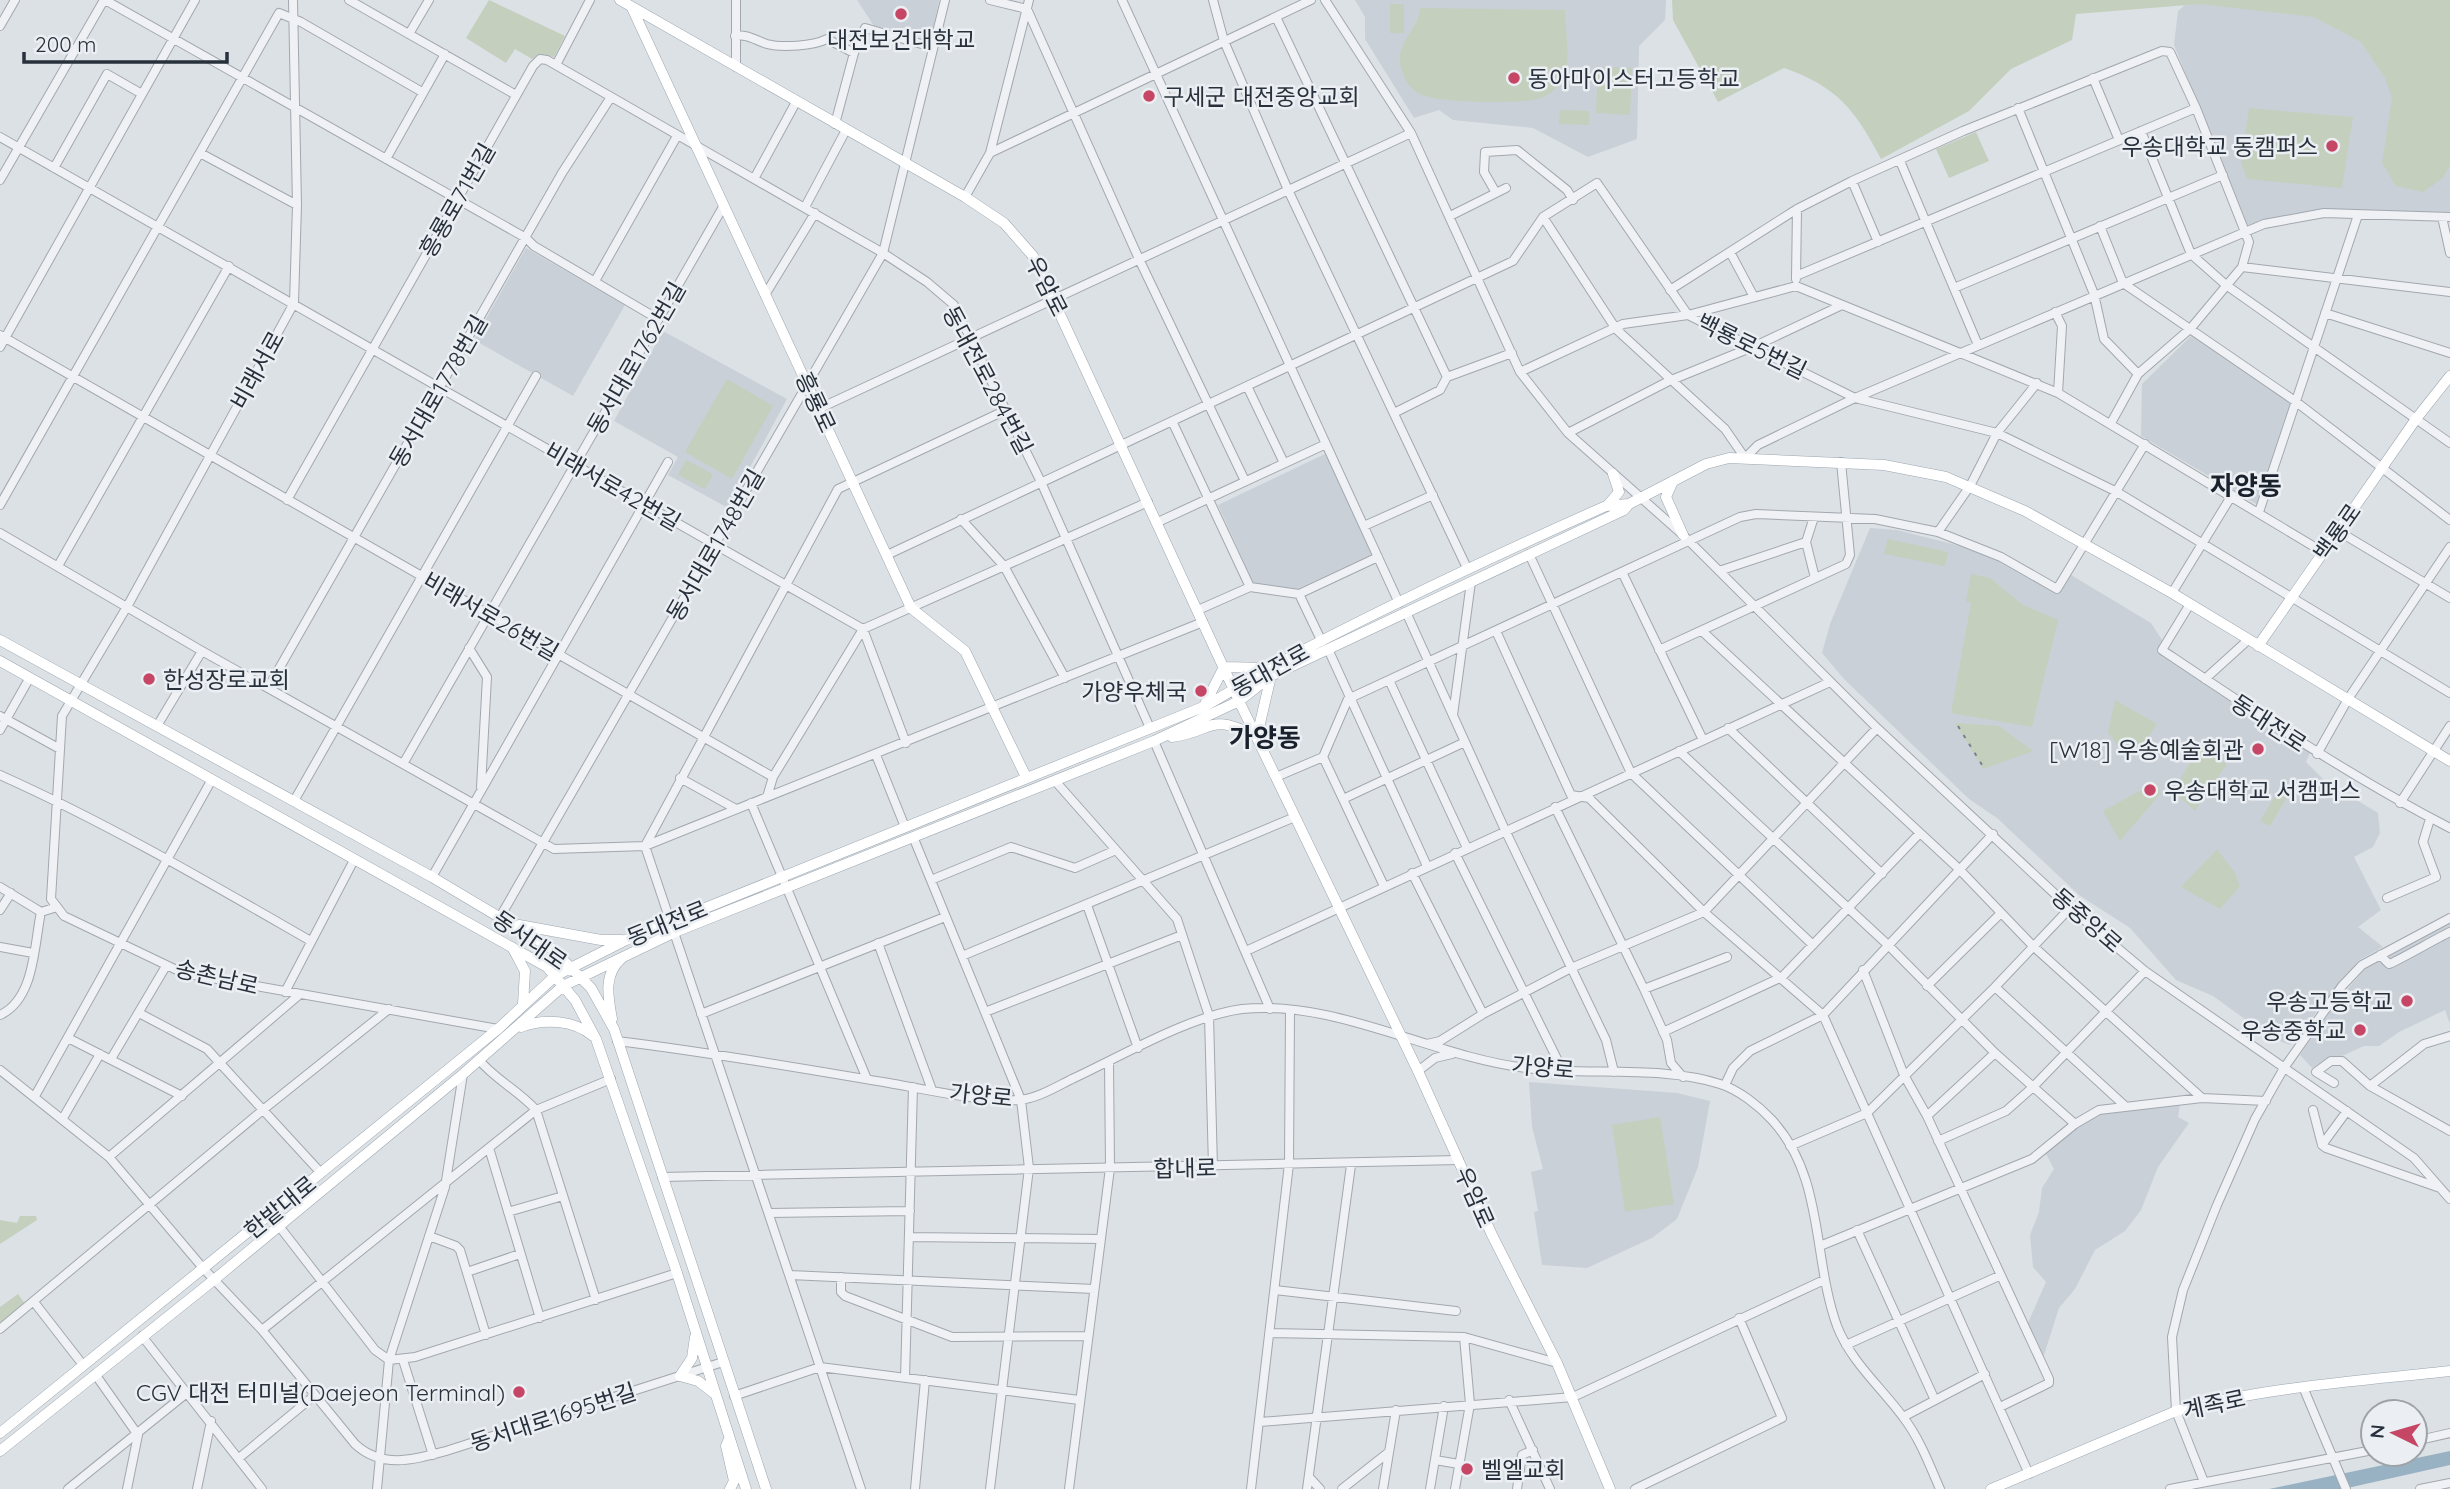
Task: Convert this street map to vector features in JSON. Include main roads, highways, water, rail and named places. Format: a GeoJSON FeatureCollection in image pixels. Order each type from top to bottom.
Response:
{"type":"FeatureCollection","features":[{"type":"Feature","properties":{"kind":"main road","name":"우암로"},"geometry":{"type":"LineString","coordinates":[[620,0],[965,197],[1020,238],[1033,256],[1055,298],[1237,696],[1418,1071],[1492,1235],[1573,1397],[1611,1489]]}},
{"type":"Feature","properties":{"kind":"main road","name":"흥룡로"},"geometry":{"type":"LineString","coordinates":[[632,7],[911,608],[965,651],[1026,777]]}},
{"type":"Feature","properties":{"kind":"main road","name":"백룡로"},"geometry":{"type":"LineString","coordinates":[[2258,646],[2416,419],[2450,376]]}},
{"type":"Feature","properties":{"kind":"main road","name":"동대전로"},"geometry":{"type":"LineString","coordinates":[[563,986],[676,932],[1154,741],[1237,696],[1270,672],[1624,510],[1629,504],[1675,478],[1706,464],[1745,458],[1842,462],[1920,471],[1970,486],[2025,511],[2172,593],[2450,761]]}},
{"type":"Feature","properties":{"kind":"main road"},"geometry":{"type":"LineString","coordinates":[[1606,506],[1616,499],[1619,492],[1613,474]]}},
{"type":"Feature","properties":{"kind":"main road"},"geometry":{"type":"LineString","coordinates":[[1675,478],[1666,497],[1686,538]]}},
{"type":"Feature","properties":{"kind":"main road","name":"동대전로"},"geometry":{"type":"LineString","coordinates":[[1325,646],[1399,603],[1468,568],[1606,506],[1629,504]]}},
{"type":"Feature","properties":{"kind":"main road","name":"동서대로"},"geometry":{"type":"LineString","coordinates":[[0,640],[432,877],[551,948],[571,967],[614,1029],[766,1489]]}},
{"type":"Feature","properties":{"kind":"main road","name":"동서대로"},"geometry":{"type":"LineString","coordinates":[[0,661],[354,860],[506,942],[542,963],[555,976],[578,1004],[596,1038],[677,1273],[746,1489]]}},
{"type":"Feature","properties":{"kind":"main road"},"geometry":{"type":"LineString","coordinates":[[1164,736],[1174,738],[1214,722],[1237,727],[1257,736],[1270,672],[1224,667],[1203,707]]}},
{"type":"Feature","properties":{"kind":"main road","name":"동대전로"},"geometry":{"type":"LineString","coordinates":[[555,976],[671,920],[783,878],[1026,777],[1237,696]]}},
{"type":"Feature","properties":{"kind":"main road"},"geometry":{"type":"LineString","coordinates":[[504,919],[569,935],[626,940]]}},
{"type":"Feature","properties":{"kind":"main road"},"geometry":{"type":"LineString","coordinates":[[506,942],[517,954],[525,971],[523,1007]]}},
{"type":"Feature","properties":{"kind":"main road"},"geometry":{"type":"LineString","coordinates":[[614,1029],[609,998],[610,973],[615,964],[630,952]]}},
{"type":"Feature","properties":{"kind":"main road","name":"한밭대로"},"geometry":{"type":"LineString","coordinates":[[0,1433],[498,1029],[555,976]]}},
{"type":"Feature","properties":{"kind":"main road","name":"한밭대로"},"geometry":{"type":"LineString","coordinates":[[0,1451],[215,1279],[480,1060],[563,986]]}},
{"type":"Feature","properties":{"kind":"main road"},"geometry":{"type":"LineString","coordinates":[[514,1030],[534,1023],[562,1023],[582,1028],[596,1038]]}},
{"type":"Feature","properties":{"kind":"main road"},"geometry":{"type":"LineString","coordinates":[[695,1329],[692,1358],[680,1376],[699,1381],[717,1397]]}},
{"type":"Feature","properties":{"kind":"main road","name":"계족로"},"geometry":{"type":"LineString","coordinates":[[1991,1489],[2176,1411],[2303,1387],[2450,1371]]}},
{"type":"Feature","properties":{"kind":"main road"},"geometry":{"type":"LineString","coordinates":[[730,1437],[726,1446],[734,1481],[730,1489]]}},
{"type":"Feature","properties":{"kind":"water"},"geometry":{"type":"Polygon","coordinates":[[[2450,1451],[2450,1465],[2343,1489],[2269,1489],[2369,1468],[2429,1468],[2429,1455],[2450,1451]]]}},
{"type":"Feature","properties":{"kind":"railway"},"geometry":{"type":"LineString","coordinates":[[1958,726],[1984,768]]}},
{"type":"Feature","properties":{"kind":"place","name":"대전보건대학교"},"geometry":{"type":"Point","coordinates":[901,14]}},
{"type":"Feature","properties":{"kind":"place","name":"동아마이스터고등학교"},"geometry":{"type":"Point","coordinates":[1514,78]}},
{"type":"Feature","properties":{"kind":"place","name":"구세군 대전중앙교회"},"geometry":{"type":"Point","coordinates":[1149,96]}},
{"type":"Feature","properties":{"kind":"place","name":"우송대학교 동캠퍼스"},"geometry":{"type":"Point","coordinates":[2332,146]}},
{"type":"Feature","properties":{"kind":"place","name":"한성장로교회"},"geometry":{"type":"Point","coordinates":[149,679]}},
{"type":"Feature","properties":{"kind":"place","name":"가양우체국"},"geometry":{"type":"Point","coordinates":[1201,691]}},
{"type":"Feature","properties":{"kind":"place","name":"[W18] 우송예술회관"},"geometry":{"type":"Point","coordinates":[2258,749]}},
{"type":"Feature","properties":{"kind":"place","name":"우송대학교 서캠퍼스"},"geometry":{"type":"Point","coordinates":[2150,790]}},
{"type":"Feature","properties":{"kind":"place","name":"우송고등학교"},"geometry":{"type":"Point","coordinates":[2407,1001]}},
{"type":"Feature","properties":{"kind":"place","name":"우송중학교"},"geometry":{"type":"Point","coordinates":[2360,1030]}},
{"type":"Feature","properties":{"kind":"place","name":"CGV 대전 터미널(Daejeon Terminal)"},"geometry":{"type":"Point","coordinates":[519,1392]}},
{"type":"Feature","properties":{"kind":"place","name":"벨엘교회"},"geometry":{"type":"Point","coordinates":[1467,1469]}},
{"type":"Feature","properties":{"kind":"district","name":"자양동"},"geometry":{"type":"Point","coordinates":[2246,485]}},
{"type":"Feature","properties":{"kind":"district","name":"가양동"},"geometry":{"type":"Point","coordinates":[1265,737]}}]}
